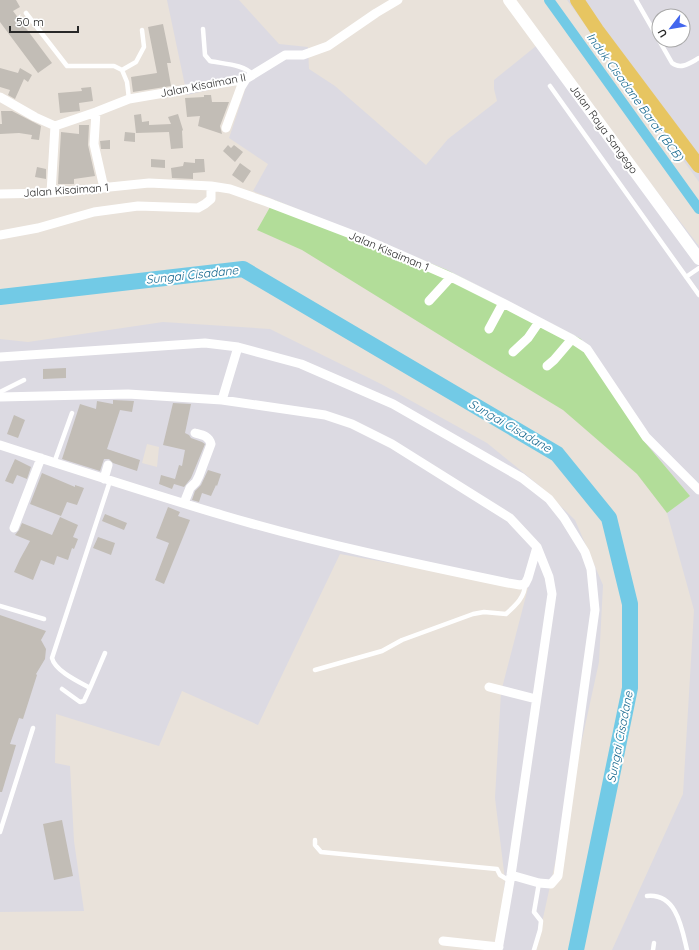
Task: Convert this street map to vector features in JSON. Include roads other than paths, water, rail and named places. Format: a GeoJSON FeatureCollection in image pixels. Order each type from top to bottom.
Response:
{"type":"FeatureCollection","features":[{"type":"Feature","properties":{"kind":"main road"},"geometry":{"type":"LineString","coordinates":[[577,0],[597,30],[699,166]]}},
{"type":"Feature","properties":{"kind":"street","name":"Jalan Kisaiman II"},"geometry":{"type":"LineString","coordinates":[[54,126],[129,99],[250,77],[285,55],[303,55],[328,46],[376,12],[398,0]]}},
{"type":"Feature","properties":{"kind":"street","name":"Jalan Raya Sangego"},"geometry":{"type":"LineString","coordinates":[[509,0],[699,259]]}},
{"type":"Feature","properties":{"kind":"street"},"geometry":{"type":"LineString","coordinates":[[226,128],[241,87],[250,77]]}},
{"type":"Feature","properties":{"kind":"street"},"geometry":{"type":"LineString","coordinates":[[0,96],[35,117],[54,126],[51,193]]}},
{"type":"Feature","properties":{"kind":"street"},"geometry":{"type":"LineString","coordinates":[[96,112],[94,144],[104,188]]}},
{"type":"Feature","properties":{"kind":"street","name":"Jalan Kisaiman 1"},"geometry":{"type":"LineString","coordinates":[[0,194],[51,193],[149,183],[211,186],[230,189],[268,202],[369,241],[451,277],[572,339],[587,349],[646,437],[699,490]]}},
{"type":"Feature","properties":{"kind":"street"},"geometry":{"type":"LineString","coordinates":[[0,235],[38,228],[94,212],[138,206],[198,208],[211,199],[211,186]]}},
{"type":"Feature","properties":{"kind":"street"},"geometry":{"type":"LineString","coordinates":[[429,301],[451,277]]}},
{"type":"Feature","properties":{"kind":"street"},"geometry":{"type":"LineString","coordinates":[[489,329],[503,303]]}},
{"type":"Feature","properties":{"kind":"street"},"geometry":{"type":"LineString","coordinates":[[513,352],[528,338],[539,322]]}},
{"type":"Feature","properties":{"kind":"street"},"geometry":{"type":"LineString","coordinates":[[547,366],[572,339]]}},
{"type":"Feature","properties":{"kind":"street"},"geometry":{"type":"LineString","coordinates":[[0,356],[205,343],[238,347],[301,364],[393,404],[522,478],[549,499],[564,518],[585,552],[591,569],[595,610],[558,876],[551,884],[511,878]]}},
{"type":"Feature","properties":{"kind":"street"},"geometry":{"type":"LineString","coordinates":[[222,400],[238,347]]}},
{"type":"Feature","properties":{"kind":"street"},"geometry":{"type":"LineString","coordinates":[[0,397],[128,394],[222,400],[325,415],[352,424],[392,444],[510,518],[537,548],[549,577],[552,594],[511,878],[499,948],[442,941]]}},
{"type":"Feature","properties":{"kind":"street"},"geometry":{"type":"LineString","coordinates":[[184,503],[190,488],[199,476],[212,444],[210,439],[206,436],[195,433]]}},
{"type":"Feature","properties":{"kind":"street"},"geometry":{"type":"LineString","coordinates":[[0,445],[107,480],[294,535],[384,557],[508,583],[520,585],[525,584],[537,548]]}},
{"type":"Feature","properties":{"kind":"street"},"geometry":{"type":"LineString","coordinates":[[14,528],[41,458]]}},
{"type":"Feature","properties":{"kind":"street"},"geometry":{"type":"LineString","coordinates":[[107,480],[108,465]]}},
{"type":"Feature","properties":{"kind":"street"},"geometry":{"type":"LineString","coordinates":[[489,687],[536,699]]}},
{"type":"Feature","properties":{"kind":"lane"},"geometry":{"type":"LineString","coordinates":[[636,0],[675,66],[685,66],[699,58]]}},
{"type":"Feature","properties":{"kind":"lane"},"geometry":{"type":"LineString","coordinates":[[26,13],[67,66],[114,66],[122,70],[127,82],[129,99]]}},
{"type":"Feature","properties":{"kind":"lane"},"geometry":{"type":"LineString","coordinates":[[203,29],[205,55],[210,61],[250,70],[250,77]]}},
{"type":"Feature","properties":{"kind":"lane"},"geometry":{"type":"LineString","coordinates":[[122,70],[136,62],[144,47],[142,30]]}},
{"type":"Feature","properties":{"kind":"lane"},"geometry":{"type":"LineString","coordinates":[[550,86],[699,295]]}},
{"type":"Feature","properties":{"kind":"lane"},"geometry":{"type":"LineString","coordinates":[[686,277],[699,268]]}},
{"type":"Feature","properties":{"kind":"lane"},"geometry":{"type":"LineString","coordinates":[[0,392],[24,380]]}},
{"type":"Feature","properties":{"kind":"lane"},"geometry":{"type":"LineString","coordinates":[[54,463],[72,413]]}},
{"type":"Feature","properties":{"kind":"lane"},"geometry":{"type":"LineString","coordinates":[[90,688],[71,678],[54,665],[52,658],[107,480]]}},
{"type":"Feature","properties":{"kind":"lane"},"geometry":{"type":"LineString","coordinates":[[315,670],[382,651],[402,640],[473,614],[484,612],[506,614],[516,605],[525,591],[525,584]]}},
{"type":"Feature","properties":{"kind":"lane"},"geometry":{"type":"LineString","coordinates":[[0,606],[44,619]]}},
{"type":"Feature","properties":{"kind":"lane"},"geometry":{"type":"LineString","coordinates":[[62,689],[80,702],[84,701],[105,654]]}},
{"type":"Feature","properties":{"kind":"lane"},"geometry":{"type":"LineString","coordinates":[[0,832],[33,728]]}},
{"type":"Feature","properties":{"kind":"lane"},"geometry":{"type":"LineString","coordinates":[[315,840],[315,844],[321,852],[497,869],[500,874],[511,878]]}},
{"type":"Feature","properties":{"kind":"lane"},"geometry":{"type":"LineString","coordinates":[[534,950],[541,921],[534,912],[539,883]]}},
{"type":"Feature","properties":{"kind":"lane"},"geometry":{"type":"LineString","coordinates":[[647,896],[654,895],[660,897],[676,912],[681,924],[686,950]]}},
{"type":"Feature","properties":{"kind":"lane"},"geometry":{"type":"LineString","coordinates":[[653,950],[654,943]]}},
{"type":"Feature","properties":{"kind":"waterway","name":"Induk Cisadane Barat (BCB)"},"geometry":{"type":"LineString","coordinates":[[549,0],[699,209]]}},
{"type":"Feature","properties":{"kind":"waterway","name":"Sungai Cisadane"},"geometry":{"type":"LineString","coordinates":[[0,297],[243,269],[557,454],[609,518],[630,604],[630,688],[576,950]]}}]}
